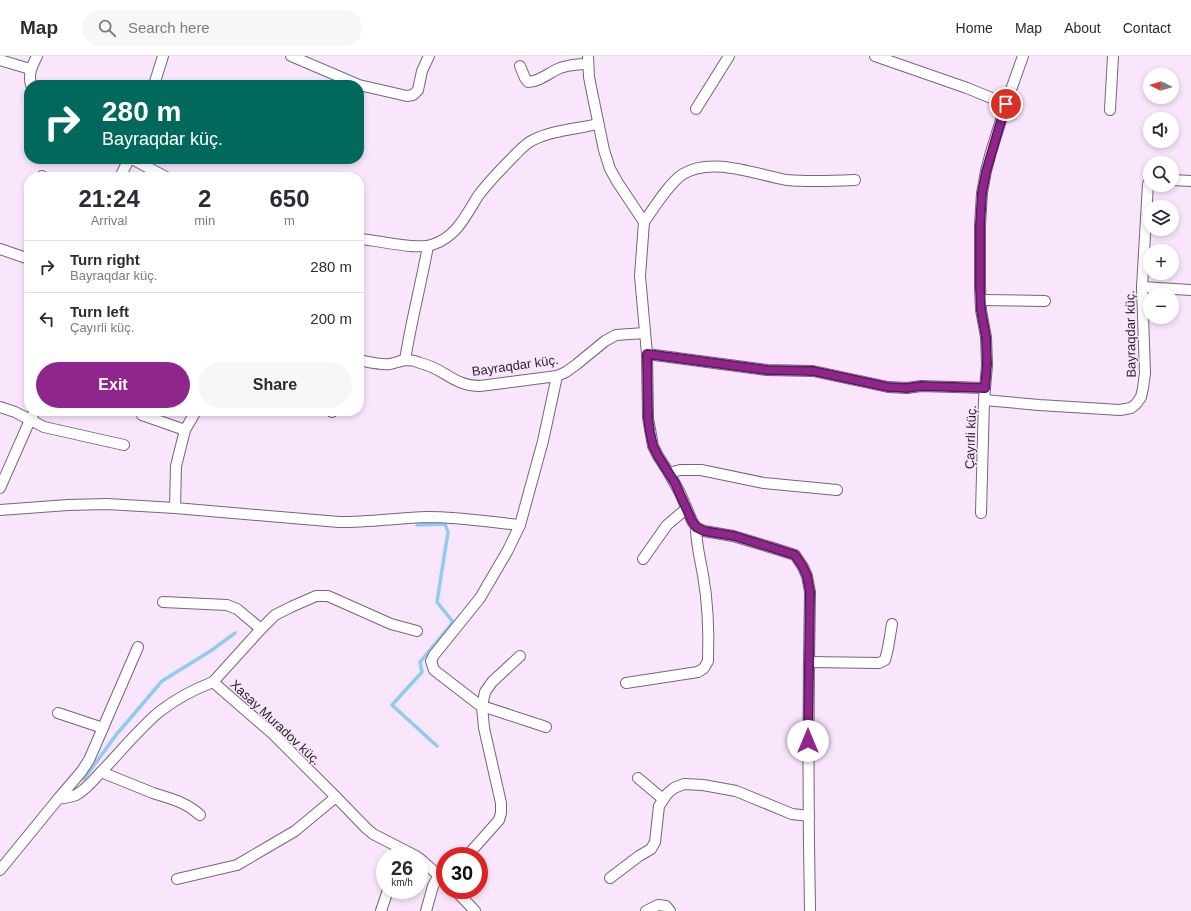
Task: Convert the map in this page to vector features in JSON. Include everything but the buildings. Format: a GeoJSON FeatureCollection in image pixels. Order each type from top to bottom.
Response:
{"type":"FeatureCollection","features":[{"type":"Feature","properties":{"kind":"street"},"geometry":{"type":"LineString","coordinates":[[30,80],[30,69],[37,56]]}},
{"type":"Feature","properties":{"kind":"street"},"geometry":{"type":"LineString","coordinates":[[156,80],[163,56]]}},
{"type":"Feature","properties":{"kind":"street"},"geometry":{"type":"LineString","coordinates":[[290,56],[337,80]]}},
{"type":"Feature","properties":{"kind":"street"},"geometry":{"type":"LineString","coordinates":[[364,86],[406,96],[413,95],[418,90],[422,71],[429,56]]}},
{"type":"Feature","properties":{"kind":"street"},"geometry":{"type":"LineString","coordinates":[[696,108],[730,56]]}},
{"type":"Feature","properties":{"kind":"street"},"geometry":{"type":"LineString","coordinates":[[874,56],[967,88],[1006,104]]}},
{"type":"Feature","properties":{"kind":"street","name":"Çayırli küç."},"geometry":{"type":"LineString","coordinates":[[981,513],[984,400],[987,364],[986,337],[981,310],[980,225],[982,193],[986,172],[1006,104],[1024,56]]}},
{"type":"Feature","properties":{"kind":"street"},"geometry":{"type":"LineString","coordinates":[[1110,110],[1113,56]]}},
{"type":"Feature","properties":{"kind":"street"},"geometry":{"type":"LineString","coordinates":[[0,60],[30,69]]}},
{"type":"Feature","properties":{"kind":"street"},"geometry":{"type":"LineString","coordinates":[[520,66],[528,82],[534,82],[561,68],[588,60],[589,77],[598,124],[610,169],[644,222]]}},
{"type":"Feature","properties":{"kind":"street"},"geometry":{"type":"LineString","coordinates":[[364,239],[411,246],[428,246],[435,244],[448,237],[458,228],[479,195],[498,172],[532,140],[549,134],[598,124]]}},
{"type":"Feature","properties":{"kind":"street"},"geometry":{"type":"LineString","coordinates":[[141,164],[157,172]]}},
{"type":"Feature","properties":{"kind":"street"},"geometry":{"type":"LineString","coordinates":[[810,911],[810,592],[807,576],[795,555],[734,536],[704,531],[696,527],[692,521],[680,493],[653,446],[650,432],[648,418],[647,354],[640,276],[644,222],[672,184],[683,174],[696,169],[716,166],[741,169],[786,179],[806,181],[855,180]]}},
{"type":"Feature","properties":{"kind":"street"},"geometry":{"type":"LineString","coordinates":[[1179,180],[1191,181]]}},
{"type":"Feature","properties":{"kind":"street","name":"Bayraqdar küç."},"geometry":{"type":"LineString","coordinates":[[984,400],[1120,410],[1131,408],[1136,404],[1141,397],[1144,373],[1142,287],[1148,192]]}},
{"type":"Feature","properties":{"kind":"street"},"geometry":{"type":"LineString","coordinates":[[405,360],[428,246]]}},
{"type":"Feature","properties":{"kind":"street"},"geometry":{"type":"LineString","coordinates":[[0,249],[24,257]]}},
{"type":"Feature","properties":{"kind":"street"},"geometry":{"type":"LineString","coordinates":[[1142,287],[1191,290]]}},
{"type":"Feature","properties":{"kind":"street"},"geometry":{"type":"LineString","coordinates":[[981,300],[1045,300]]}},
{"type":"Feature","properties":{"kind":"street","name":"Bayraqdar küç."},"geometry":{"type":"LineString","coordinates":[[364,361],[382,364],[391,364],[405,360],[423,363],[434,367],[455,381],[470,386],[480,386],[557,376],[566,372],[616,335],[645,333]]}},
{"type":"Feature","properties":{"kind":"street"},"geometry":{"type":"LineString","coordinates":[[647,354],[767,370],[813,371],[888,387],[907,388],[921,386],[985,388]]}},
{"type":"Feature","properties":{"kind":"street"},"geometry":{"type":"LineString","coordinates":[[546,727],[482,706],[434,670],[431,661],[434,655],[480,598],[508,550],[520,525],[543,441],[557,376]]}},
{"type":"Feature","properties":{"kind":"street"},"geometry":{"type":"LineString","coordinates":[[0,407],[15,412],[44,427],[124,445]]}},
{"type":"Feature","properties":{"kind":"street"},"geometry":{"type":"LineString","coordinates":[[0,488],[32,416]]}},
{"type":"Feature","properties":{"kind":"street"},"geometry":{"type":"LineString","coordinates":[[145,416],[186,430]]}},
{"type":"Feature","properties":{"kind":"street"},"geometry":{"type":"LineString","coordinates":[[175,508],[176,466],[186,430],[193,416]]}},
{"type":"Feature","properties":{"kind":"street"},"geometry":{"type":"LineString","coordinates":[[669,473],[680,470],[701,470],[764,483],[837,490]]}},
{"type":"Feature","properties":{"kind":"street"},"geometry":{"type":"LineString","coordinates":[[0,510],[107,504],[175,508],[339,522],[442,518],[520,525]]}},
{"type":"Feature","properties":{"kind":"street"},"geometry":{"type":"LineString","coordinates":[[643,559],[667,525],[686,509]]}},
{"type":"Feature","properties":{"kind":"street"},"geometry":{"type":"LineString","coordinates":[[626,683],[698,672],[704,668],[708,661],[707,611],[703,576],[696,541],[696,527]]}},
{"type":"Feature","properties":{"kind":"street"},"geometry":{"type":"LineString","coordinates":[[213,682],[275,615],[291,606],[316,596],[328,596],[391,624],[417,631]]}},
{"type":"Feature","properties":{"kind":"street"},"geometry":{"type":"LineString","coordinates":[[163,602],[227,605],[237,609],[261,629]]}},
{"type":"Feature","properties":{"kind":"street"},"geometry":{"type":"LineString","coordinates":[[809,662],[879,662],[885,660],[892,624]]}},
{"type":"Feature","properties":{"kind":"street"},"geometry":{"type":"LineString","coordinates":[[0,870],[81,772],[89,760],[138,647]]}},
{"type":"Feature","properties":{"kind":"street"},"geometry":{"type":"LineString","coordinates":[[475,847],[499,820],[502,813],[484,728],[482,706],[485,692],[492,682],[520,656]]}},
{"type":"Feature","properties":{"kind":"street","name":"Xasay Muradov küç."},"geometry":{"type":"LineString","coordinates":[[58,799],[76,795],[88,787],[138,733],[159,713],[182,696],[213,682],[272,734],[366,828],[393,847]]}},
{"type":"Feature","properties":{"kind":"street"},"geometry":{"type":"LineString","coordinates":[[58,713],[103,728]]}},
{"type":"Feature","properties":{"kind":"street"},"geometry":{"type":"LineString","coordinates":[[101,772],[153,793],[181,802],[192,808],[200,815]]}},
{"type":"Feature","properties":{"kind":"street"},"geometry":{"type":"LineString","coordinates":[[638,778],[663,799]]}},
{"type":"Feature","properties":{"kind":"street"},"geometry":{"type":"LineString","coordinates":[[610,878],[639,856],[651,849],[655,842],[659,806],[667,794],[674,788],[684,784],[703,785],[736,791],[792,814],[809,816]]}},
{"type":"Feature","properties":{"kind":"street"},"geometry":{"type":"LineString","coordinates":[[177,879],[237,865],[295,831],[336,797]]}},
{"type":"Feature","properties":{"kind":"street"},"geometry":{"type":"LineString","coordinates":[[428,866],[436,873]]}},
{"type":"Feature","properties":{"kind":"street"},"geometry":{"type":"LineString","coordinates":[[426,911],[433,886],[436,884]]}},
{"type":"Feature","properties":{"kind":"street"},"geometry":{"type":"LineString","coordinates":[[381,911],[385,899]]}},
{"type":"Feature","properties":{"kind":"street"},"geometry":{"type":"LineString","coordinates":[[465,899],[475,911]]}},
{"type":"Feature","properties":{"kind":"street"},"geometry":{"type":"LineString","coordinates":[[646,911],[658,905],[666,906],[670,911]]}},
{"type":"Feature","properties":{"kind":"waterway"},"geometry":{"type":"LineString","coordinates":[[417,525],[445,524],[448,532],[437,602],[453,622],[420,662],[422,672],[392,705],[437,746]]}},
{"type":"Feature","properties":{"kind":"waterway"},"geometry":{"type":"LineString","coordinates":[[84,779],[116,735],[162,681],[212,650],[235,633]]}},
{"type":"Feature","properties":{"kind":"route"},"geometry":{"type":"LineString","coordinates":[[808,741],[810,592],[807,576],[795,555],[734,536],[704,531],[696,527],[686,509],[675,483],[653,446],[648,418],[647,354],[767,370],[813,371],[888,387],[907,388],[921,386],[985,388],[987,364],[986,337],[981,310],[980,287],[980,225],[982,193],[991,152],[1006,104]]}}]}
